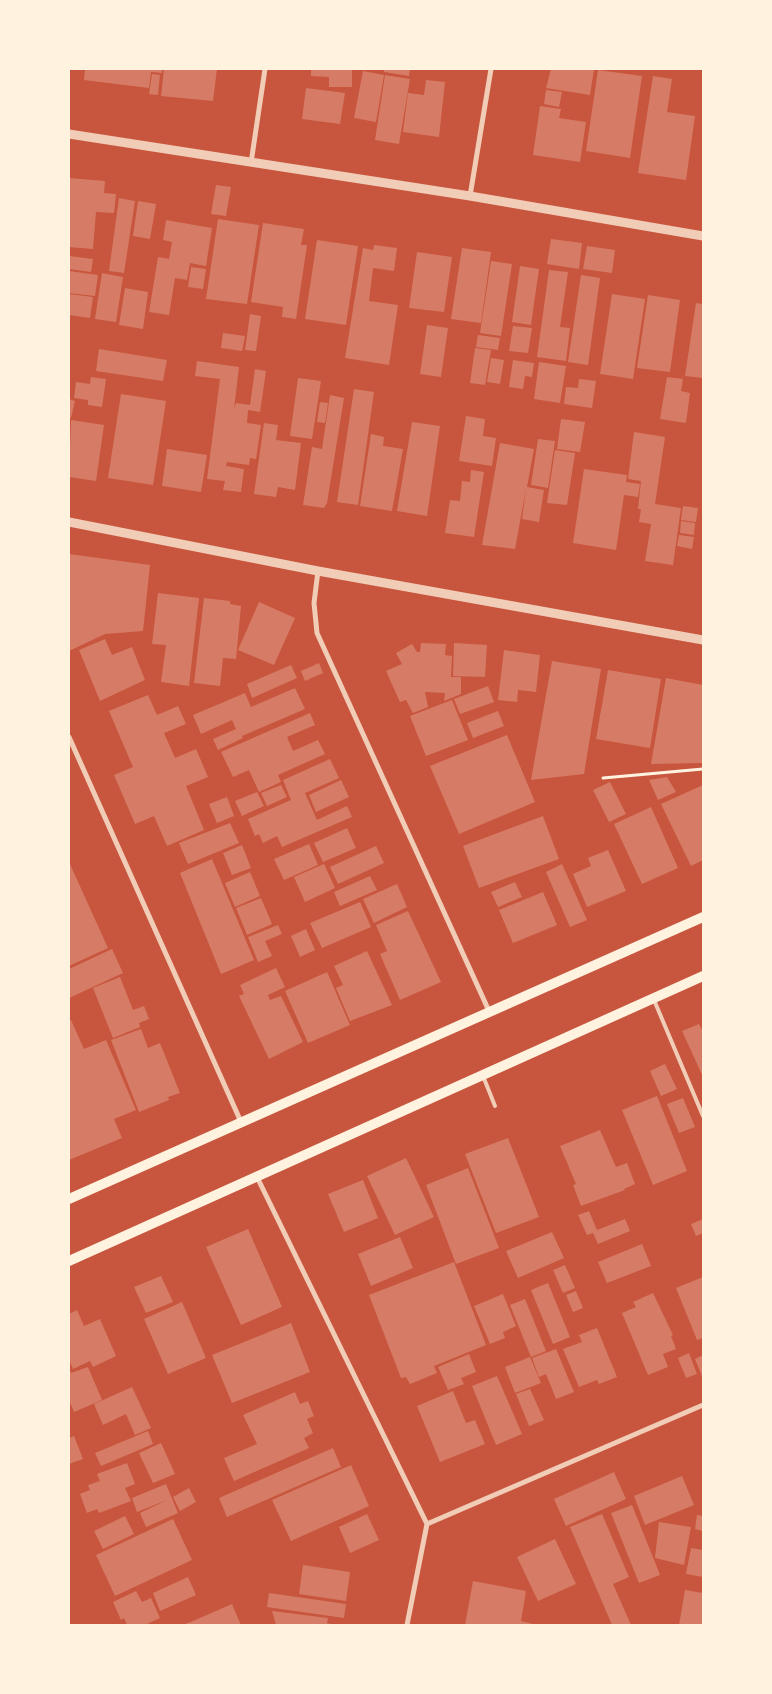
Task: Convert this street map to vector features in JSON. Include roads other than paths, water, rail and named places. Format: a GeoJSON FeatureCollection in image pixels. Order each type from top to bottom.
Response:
{"type":"FeatureCollection","features":[{"type":"Feature","properties":{"kind":"main road"},"geometry":{"type":"LineString","coordinates":[[69,1199],[703,917]]}},
{"type":"Feature","properties":{"kind":"main road"},"geometry":{"type":"LineString","coordinates":[[69,1261],[703,976]]}},
{"type":"Feature","properties":{"kind":"street"},"geometry":{"type":"LineString","coordinates":[[251,163],[265,69]]}},
{"type":"Feature","properties":{"kind":"street"},"geometry":{"type":"LineString","coordinates":[[470,196],[491,69]]}},
{"type":"Feature","properties":{"kind":"street"},"geometry":{"type":"LineString","coordinates":[[69,134],[470,196],[703,236]]}},
{"type":"Feature","properties":{"kind":"street"},"geometry":{"type":"LineString","coordinates":[[69,522],[318,571],[703,640]]}},
{"type":"Feature","properties":{"kind":"street"},"geometry":{"type":"LineString","coordinates":[[318,571],[314,603],[317,633],[489,1011]]}},
{"type":"Feature","properties":{"kind":"street"},"geometry":{"type":"LineString","coordinates":[[69,737],[241,1122]]}},
{"type":"Feature","properties":{"kind":"street"},"geometry":{"type":"LineString","coordinates":[[256,1176],[426,1524],[407,1625]]}},
{"type":"Feature","properties":{"kind":"street"},"geometry":{"type":"LineString","coordinates":[[426,1524],[703,1405]]}},
{"type":"Feature","properties":{"kind":"lane"},"geometry":{"type":"LineString","coordinates":[[653,998],[703,1116]]}},
{"type":"Feature","properties":{"kind":"lane"},"geometry":{"type":"LineString","coordinates":[[483,1076],[495,1106]]}}]}
